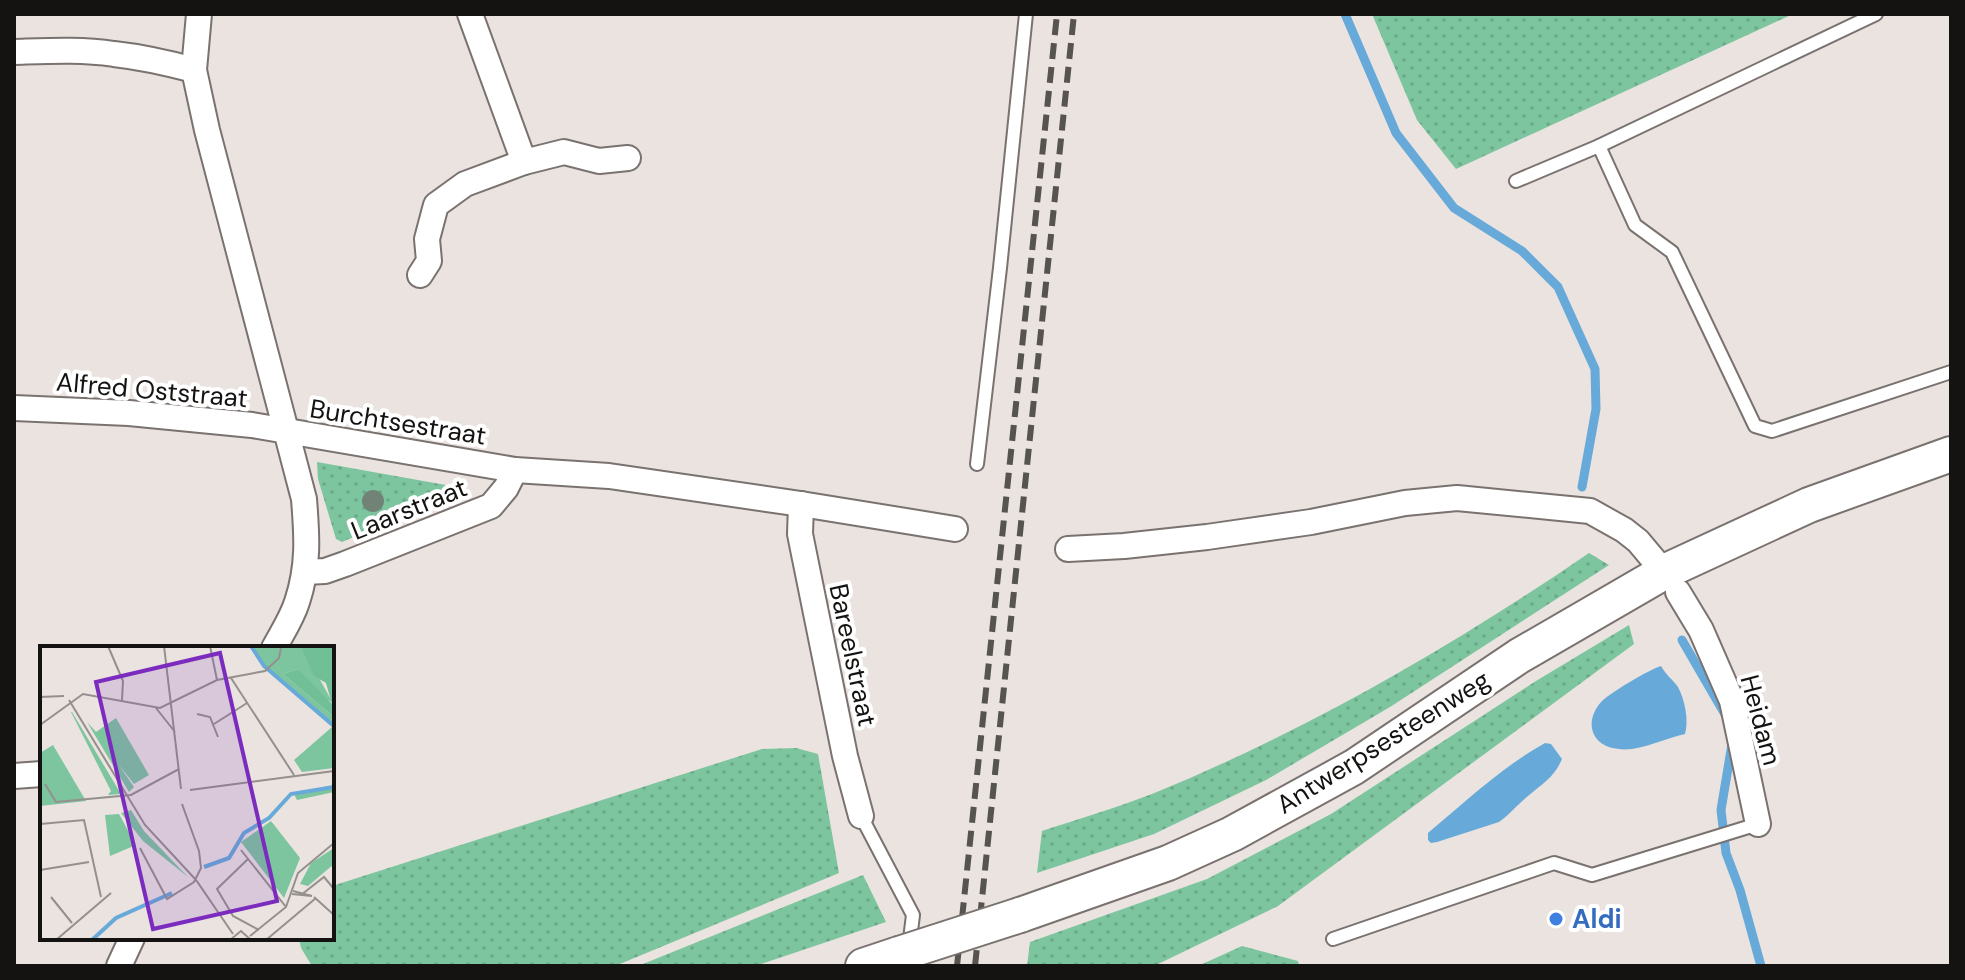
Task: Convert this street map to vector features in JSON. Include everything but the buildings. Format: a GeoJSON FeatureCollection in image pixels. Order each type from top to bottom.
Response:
{"type":"FeatureCollection","features":[{"type":"Feature","properties":{"kind":"street","name":"Burchtsestraat"},"geometry":{"type":"LineString","coordinates":[[199,14],[194,70],[230,225],[286,431],[515,470],[609,476],[955,529]]}},
{"type":"Feature","properties":{"kind":"street"},"geometry":{"type":"LineString","coordinates":[[470,14],[524,162]]}},
{"type":"Feature","properties":{"kind":"street"},"geometry":{"type":"LineString","coordinates":[[14,52],[111,53],[194,70]]}},
{"type":"Feature","properties":{"kind":"street"},"geometry":{"type":"LineString","coordinates":[[420,275],[429,261],[427,239],[436,205],[465,184],[524,162],[564,152],[599,161],[628,158]]}},
{"type":"Feature","properties":{"kind":"street","name":"Alfred Oststraat"},"geometry":{"type":"LineString","coordinates":[[14,408],[129,413],[286,431]]}},
{"type":"Feature","properties":{"kind":"street"},"geometry":{"type":"LineString","coordinates":[[275,646],[296,604],[305,572],[307,543],[304,499],[286,431]]}},
{"type":"Feature","properties":{"kind":"street","name":"Antwerpsesteenweg"},"geometry":{"type":"LineString","coordinates":[[863,966],[903,960],[1207,846],[1354,767],[1519,656],[1671,582],[1809,505],[1951,454]]}},
{"type":"Feature","properties":{"kind":"street","name":"Laarstraat"},"geometry":{"type":"LineString","coordinates":[[305,572],[335,568],[491,506],[506,488],[515,470]]}},
{"type":"Feature","properties":{"kind":"street"},"geometry":{"type":"LineString","coordinates":[[1068,549],[1207,537],[1311,522],[1405,503],[1457,498],[1590,511],[1638,541],[1671,582]]}},
{"type":"Feature","properties":{"kind":"street","name":"Bareelstraat"},"geometry":{"type":"LineString","coordinates":[[801,504],[800,534],[845,756],[861,816]]}},
{"type":"Feature","properties":{"kind":"street","name":"Heidam"},"geometry":{"type":"LineString","coordinates":[[1671,582],[1701,630],[1732,701],[1748,828]]}},
{"type":"Feature","properties":{"kind":"street"},"geometry":{"type":"LineString","coordinates":[[14,776],[40,774]]}},
{"type":"Feature","properties":{"kind":"street"},"geometry":{"type":"LineString","coordinates":[[119,966],[131,940]]}},
{"type":"Feature","properties":{"kind":"lane"},"geometry":{"type":"LineString","coordinates":[[977,464],[1026,14]]}},
{"type":"Feature","properties":{"kind":"lane"},"geometry":{"type":"LineString","coordinates":[[1516,181],[1599,146],[1876,14]]}},
{"type":"Feature","properties":{"kind":"lane"},"geometry":{"type":"LineString","coordinates":[[1599,146],[1635,225],[1672,252],[1755,426],[1772,431],[1951,372]]}},
{"type":"Feature","properties":{"kind":"lane"},"geometry":{"type":"LineString","coordinates":[[861,816],[913,915],[903,960]]}},
{"type":"Feature","properties":{"kind":"lane"},"geometry":{"type":"LineString","coordinates":[[1333,939],[1554,863],[1592,875],[1748,828]]}},
{"type":"Feature","properties":{"kind":"green space"},"geometry":{"type":"Polygon","coordinates":[[[1372,14],[1793,14],[1456,169],[1417,120],[1372,14]]]}},
{"type":"Feature","properties":{"kind":"green space"},"geometry":{"type":"Polygon","coordinates":[[[317,462],[457,487],[460,492],[342,542],[336,539],[318,479],[317,462]]]}},
{"type":"Feature","properties":{"kind":"green space"},"geometry":{"type":"Polygon","coordinates":[[[1589,553],[1609,565],[1390,707],[1266,780],[1154,834],[1037,873],[1042,831],[1152,794],[1322,715],[1431,654],[1589,553]]]}},
{"type":"Feature","properties":{"kind":"green space"},"geometry":{"type":"Polygon","coordinates":[[[1629,625],[1634,644],[1278,906],[1154,966],[1027,966],[1030,942],[1207,879],[1331,814],[1536,681],[1629,625]]]}},
{"type":"Feature","properties":{"kind":"green space"},"geometry":{"type":"Polygon","coordinates":[[[796,748],[818,754],[839,873],[615,966],[312,966],[301,948],[299,940],[334,940],[334,885],[762,749],[796,748]]]}},
{"type":"Feature","properties":{"kind":"green space"},"geometry":{"type":"Polygon","coordinates":[[[863,875],[886,922],[755,966],[638,966],[863,875]]]}},
{"type":"Feature","properties":{"kind":"green space"},"geometry":{"type":"Polygon","coordinates":[[[1242,946],[1298,961],[1299,966],[1198,966],[1242,946]]]}},
{"type":"Feature","properties":{"kind":"water"},"geometry":{"type":"Polygon","coordinates":[[[1661,666],[1683,698],[1685,734],[1627,749],[1602,743],[1596,738],[1592,724],[1602,701],[1661,666]]]}},
{"type":"Feature","properties":{"kind":"water"},"geometry":{"type":"Polygon","coordinates":[[[1545,743],[1551,744],[1562,759],[1559,766],[1548,780],[1503,819],[1437,842],[1428,840],[1428,833],[1470,797],[1545,743]]]}},
{"type":"Feature","properties":{"kind":"waterway"},"geometry":{"type":"LineString","coordinates":[[1345,14],[1396,133],[1454,208],[1522,251],[1558,287],[1595,369],[1596,409],[1582,487]]}},
{"type":"Feature","properties":{"kind":"waterway"},"geometry":{"type":"LineString","coordinates":[[1682,640],[1726,716]]}},
{"type":"Feature","properties":{"kind":"waterway"},"geometry":{"type":"LineString","coordinates":[[1732,744],[1721,810],[1726,853],[1740,890],[1761,966]]}},
{"type":"Feature","properties":{"kind":"railway"},"geometry":{"type":"LineString","coordinates":[[957,966],[1057,14]]}},
{"type":"Feature","properties":{"kind":"railway"},"geometry":{"type":"LineString","coordinates":[[975,966],[1074,14]]}},
{"type":"Feature","properties":{"kind":"place","name":"Aldi"},"geometry":{"type":"Point","coordinates":[1556,919]}}]}
